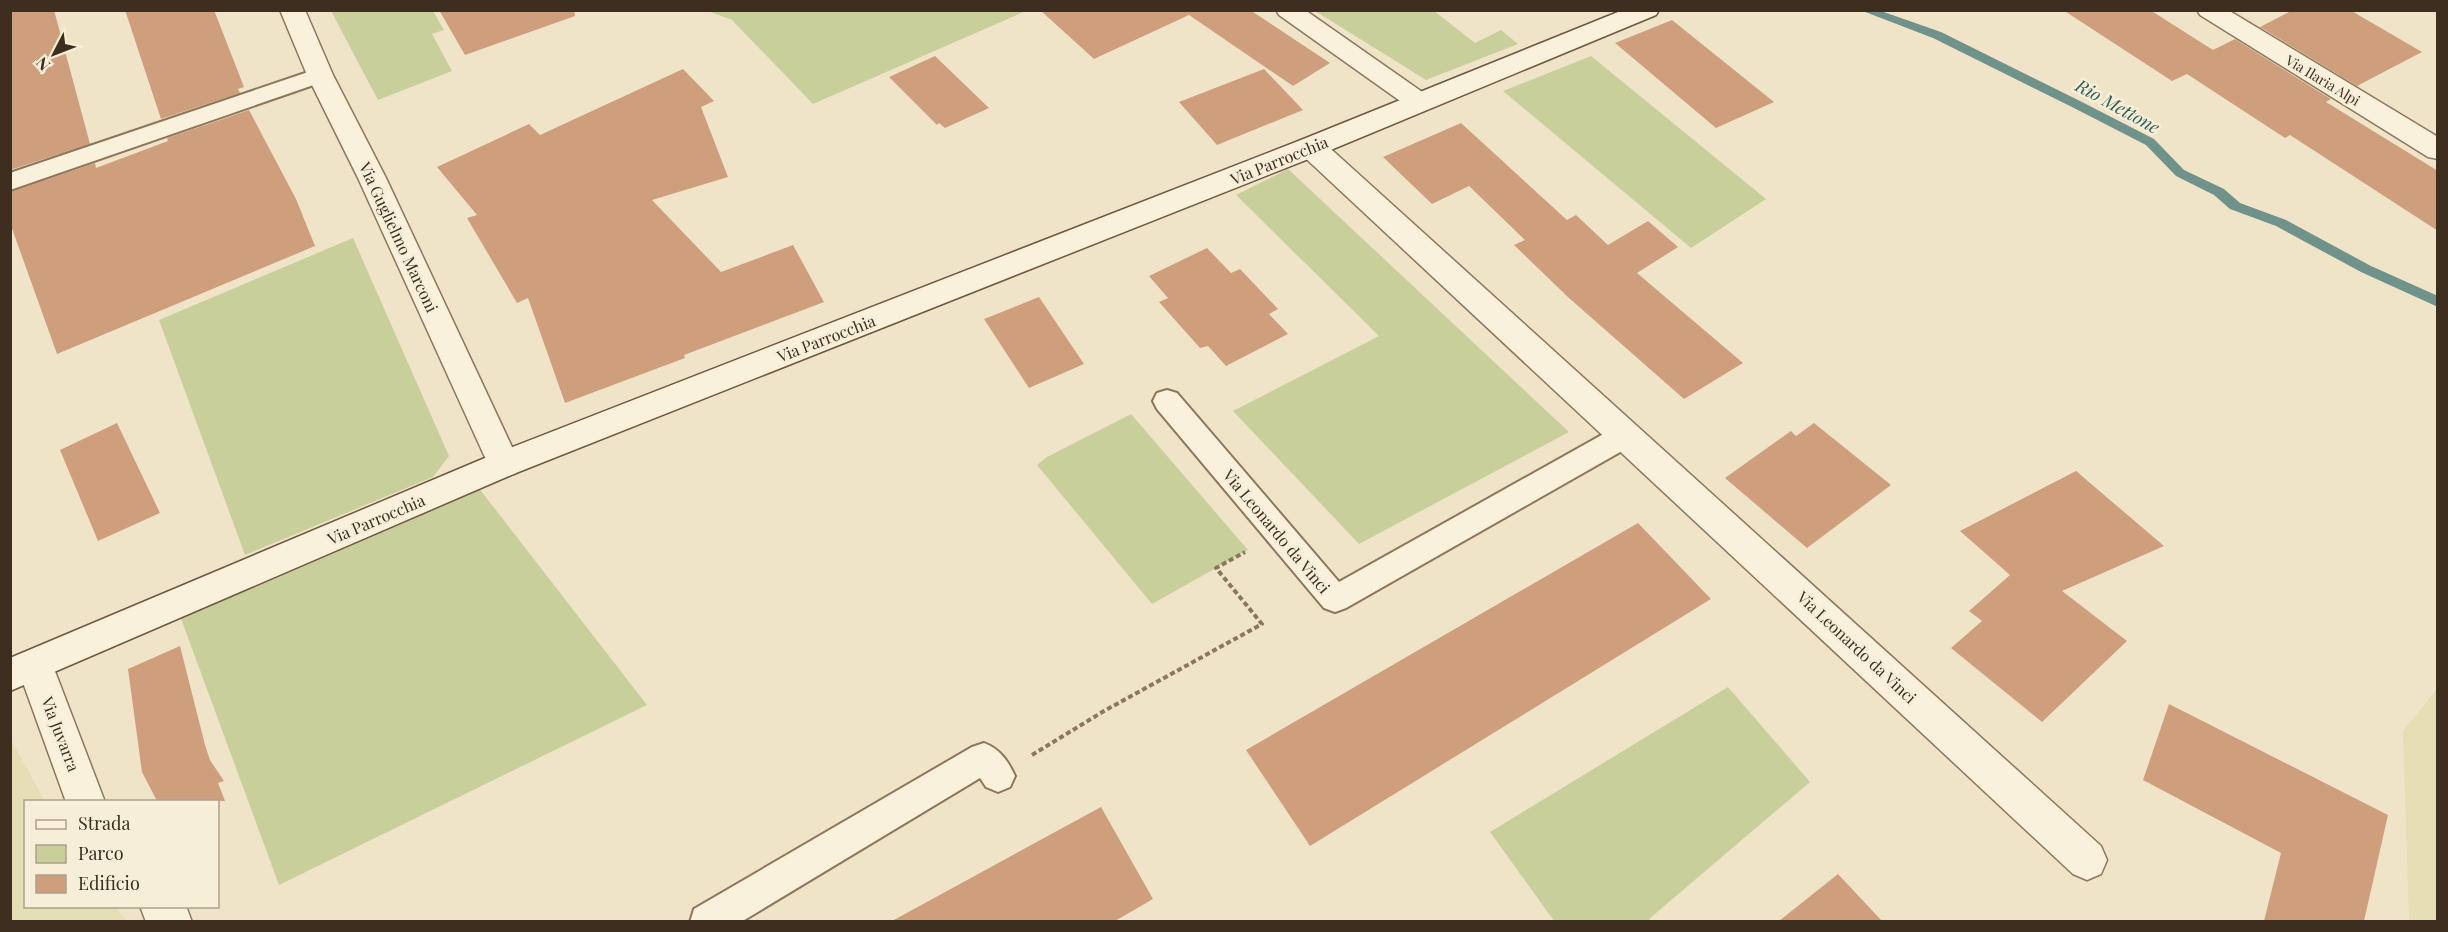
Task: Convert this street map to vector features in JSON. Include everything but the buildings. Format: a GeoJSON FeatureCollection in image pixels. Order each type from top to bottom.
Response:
{"type":"FeatureCollection","features":[{"type":"Feature","properties":{"kind":"street","name":"Via Guglielmo Marconi"},"geometry":{"type":"LineString","coordinates":[[292,10],[320,75],[372,178],[504,464]]}},
{"type":"Feature","properties":{"kind":"street"},"geometry":{"type":"LineString","coordinates":[[1288,10],[1419,102]]}},
{"type":"Feature","properties":{"kind":"street","name":"Via Parrocchia"},"geometry":{"type":"LineString","coordinates":[[23,671],[504,464],[1311,147],[1647,10]]}},
{"type":"Feature","properties":{"kind":"street","name":"Via Ilaria Alpi"},"geometry":{"type":"LineString","coordinates":[[2209,10],[2438,150]]}},
{"type":"Feature","properties":{"kind":"street","name":"Via Leonardo da Vinci"},"geometry":{"type":"LineString","coordinates":[[1311,147],[2087,860]]}},
{"type":"Feature","properties":{"kind":"street","name":"Via Juvarra"},"geometry":{"type":"LineString","coordinates":[[23,671],[86,800]]}},
{"type":"Feature","properties":{"kind":"street"},"geometry":{"type":"LineString","coordinates":[[162,908],[172,921]]}},
{"type":"Feature","properties":{"kind":"lane"},"geometry":{"type":"LineString","coordinates":[[10,182],[320,75]]}},
{"type":"Feature","properties":{"kind":"lane","name":"Via Leonardo da Vinci"},"geometry":{"type":"LineString","coordinates":[[1167,401],[1335,599],[1626,435]]}},
{"type":"Feature","properties":{"kind":"lane"},"geometry":{"type":"LineString","coordinates":[[707,921],[984,758],[998,776]]}},
{"type":"Feature","properties":{"kind":"path"},"geometry":{"type":"LineString","coordinates":[[998,776],[1104,711],[1262,624],[1216,568],[1278,533]]}},
{"type":"Feature","properties":{"kind":"shaded area"},"geometry":{"type":"Polygon","coordinates":[[[2437,689],[2437,921],[2409,921],[2403,731],[2437,689]]]}},
{"type":"Feature","properties":{"kind":"shaded area"},"geometry":{"type":"Polygon","coordinates":[[[11,740],[44,800],[24,800],[24,908],[117,908],[127,921],[11,921],[11,740]]]}},
{"type":"Feature","properties":{"kind":"green space"},"geometry":{"type":"Polygon","coordinates":[[[331,11],[433,11],[444,30],[432,34],[452,71],[378,100],[331,11]]]}},
{"type":"Feature","properties":{"kind":"green space"},"geometry":{"type":"Polygon","coordinates":[[[708,11],[1026,11],[813,104],[732,20],[708,11]]]}},
{"type":"Feature","properties":{"kind":"green space"},"geometry":{"type":"Polygon","coordinates":[[[1315,11],[1434,11],[1475,43],[1501,30],[1518,44],[1426,80],[1315,11]]]}},
{"type":"Feature","properties":{"kind":"green space"},"geometry":{"type":"Polygon","coordinates":[[[1591,56],[1766,199],[1691,248],[1503,91],[1591,56]]]}},
{"type":"Feature","properties":{"kind":"green space"},"geometry":{"type":"Polygon","coordinates":[[[1288,169],[1569,432],[1359,544],[1233,411],[1379,336],[1236,195],[1288,169]]]}},
{"type":"Feature","properties":{"kind":"green space"},"geometry":{"type":"Polygon","coordinates":[[[353,238],[449,456],[433,477],[245,555],[159,320],[353,238]]]}},
{"type":"Feature","properties":{"kind":"green space"},"geometry":{"type":"Polygon","coordinates":[[[1131,414],[1248,550],[1152,604],[1037,465],[1047,457],[1131,414]]]}},
{"type":"Feature","properties":{"kind":"green space"},"geometry":{"type":"Polygon","coordinates":[[[471,478],[647,705],[279,885],[176,605],[471,478]]]}},
{"type":"Feature","properties":{"kind":"green space"},"geometry":{"type":"Polygon","coordinates":[[[1728,687],[1810,782],[1649,919],[1651,921],[1554,921],[1490,832],[1728,687]]]}},
{"type":"Feature","properties":{"kind":"waterway","name":"Rio Mettone"},"geometry":{"type":"LineString","coordinates":[[1865,10],[1937,35],[2076,104],[2150,142],[2180,173],[2219,192],[2235,206],[2281,223],[2366,269],[2438,302]]}}]}
